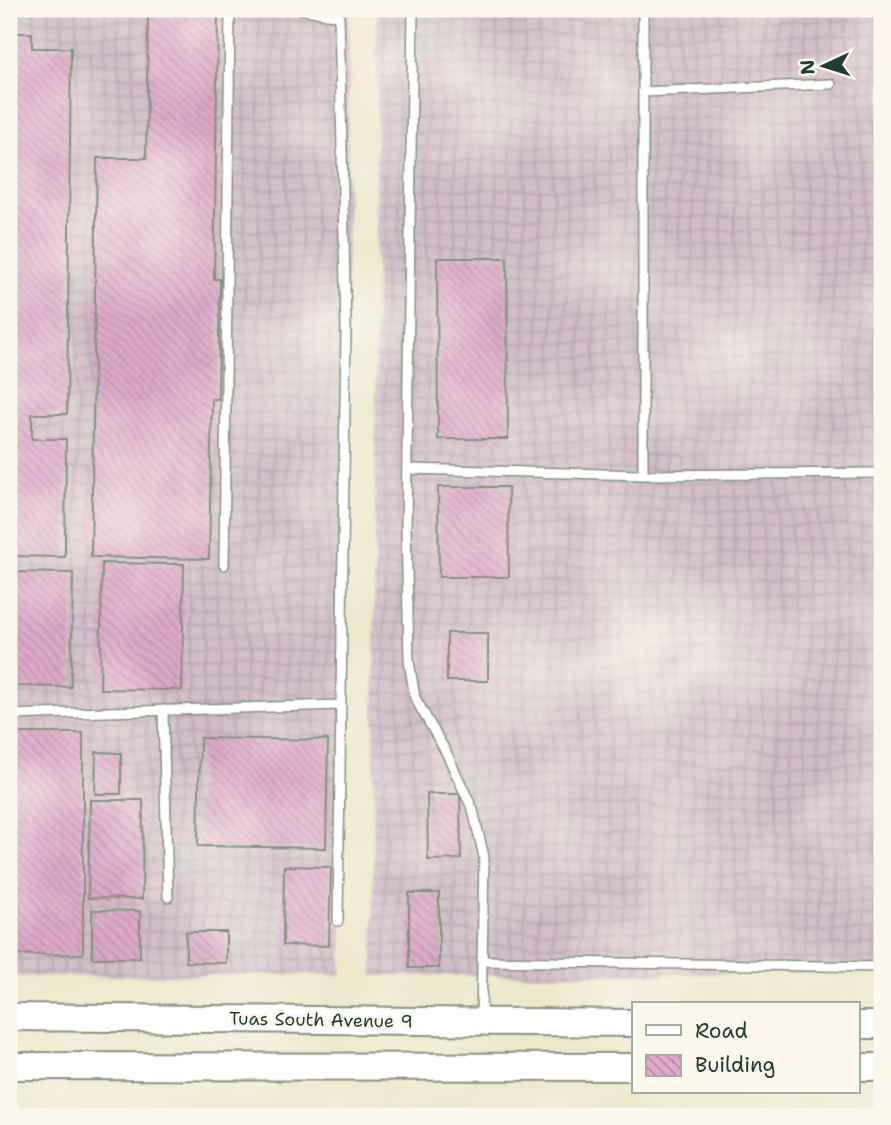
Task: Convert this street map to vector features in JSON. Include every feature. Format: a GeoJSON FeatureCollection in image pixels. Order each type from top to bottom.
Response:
{"type":"FeatureCollection","features":[{"type":"Feature","properties":{"kind":"street","name":"Tuas South Avenue 9"},"geometry":{"type":"LineString","coordinates":[[9,1017],[632,1023]]}},
{"type":"Feature","properties":{"kind":"street"},"geometry":{"type":"LineString","coordinates":[[860,1025],[882,1025]]}},
{"type":"Feature","properties":{"kind":"street"},"geometry":{"type":"LineString","coordinates":[[9,1066],[632,1067]]}},
{"type":"Feature","properties":{"kind":"street"},"geometry":{"type":"LineString","coordinates":[[860,1067],[882,1067]]}},
{"type":"Feature","properties":{"kind":"lane"},"geometry":{"type":"LineString","coordinates":[[224,565],[230,9]]}},
{"type":"Feature","properties":{"kind":"lane"},"geometry":{"type":"LineString","coordinates":[[301,9],[339,16],[346,328],[338,921]]}},
{"type":"Feature","properties":{"kind":"lane"},"geometry":{"type":"LineString","coordinates":[[413,9],[407,469],[409,661],[415,698],[446,752],[473,810],[484,857],[481,1021]]}},
{"type":"Feature","properties":{"kind":"lane"},"geometry":{"type":"LineString","coordinates":[[643,9],[643,475]]}},
{"type":"Feature","properties":{"kind":"lane"},"geometry":{"type":"LineString","coordinates":[[643,92],[831,85]]}},
{"type":"Feature","properties":{"kind":"lane"},"geometry":{"type":"LineString","coordinates":[[407,469],[643,475],[882,473]]}},
{"type":"Feature","properties":{"kind":"lane"},"geometry":{"type":"LineString","coordinates":[[9,715],[341,705]]}},
{"type":"Feature","properties":{"kind":"lane"},"geometry":{"type":"LineString","coordinates":[[163,710],[168,897]]}},
{"type":"Feature","properties":{"kind":"lane"},"geometry":{"type":"LineString","coordinates":[[482,961],[882,967]]}},
{"type":"Feature","properties":{"kind":"shaded area"},"geometry":{"type":"Polygon","coordinates":[[[9,9],[349,9],[342,974],[9,977],[9,9]]]}},
{"type":"Feature","properties":{"kind":"shaded area"},"geometry":{"type":"Polygon","coordinates":[[[377,9],[882,9],[882,972],[373,976],[377,9]]]}},
{"type":"Feature","properties":{"kind":"building"},"geometry":{"type":"Polygon","coordinates":[[[148,14],[218,15],[214,279],[220,279],[218,399],[212,399],[209,559],[91,557],[97,158],[146,158],[148,14]]]}},
{"type":"Feature","properties":{"kind":"building"},"geometry":{"type":"Polygon","coordinates":[[[9,24],[12,24],[12,33],[32,33],[32,48],[71,48],[67,414],[32,414],[32,439],[66,439],[65,557],[9,556],[9,24]]]}},
{"type":"Feature","properties":{"kind":"building"},"geometry":{"type":"Polygon","coordinates":[[[437,258],[507,258],[508,439],[438,439],[437,258]]]}},
{"type":"Feature","properties":{"kind":"building"},"geometry":{"type":"Polygon","coordinates":[[[438,487],[508,487],[509,577],[439,577],[438,487]]]}},
{"type":"Feature","properties":{"kind":"building"},"geometry":{"type":"Polygon","coordinates":[[[102,563],[184,564],[182,690],[100,689],[102,563]]]}},
{"type":"Feature","properties":{"kind":"building"},"geometry":{"type":"Polygon","coordinates":[[[9,572],[73,573],[71,687],[9,686],[9,572]]]}},
{"type":"Feature","properties":{"kind":"building"},"geometry":{"type":"Polygon","coordinates":[[[447,633],[488,633],[488,681],[447,681],[447,633]]]}},
{"type":"Feature","properties":{"kind":"building"},"geometry":{"type":"Polygon","coordinates":[[[9,733],[83,733],[83,954],[9,955],[12,903],[9,897],[9,733]]]}},
{"type":"Feature","properties":{"kind":"building"},"geometry":{"type":"Polygon","coordinates":[[[200,738],[328,740],[326,848],[198,846],[200,738]]]}},
{"type":"Feature","properties":{"kind":"building"},"geometry":{"type":"Polygon","coordinates":[[[96,752],[121,753],[121,794],[95,794],[96,752]]]}},
{"type":"Feature","properties":{"kind":"building"},"geometry":{"type":"Polygon","coordinates":[[[427,794],[460,794],[461,859],[428,860],[427,794]]]}},
{"type":"Feature","properties":{"kind":"building"},"geometry":{"type":"Polygon","coordinates":[[[90,800],[143,800],[142,899],[88,898],[90,800]]]}},
{"type":"Feature","properties":{"kind":"building"},"geometry":{"type":"Polygon","coordinates":[[[284,866],[331,867],[329,946],[283,945],[284,866]]]}},
{"type":"Feature","properties":{"kind":"building"},"geometry":{"type":"Polygon","coordinates":[[[409,893],[439,893],[439,968],[409,968],[409,893]]]}},
{"type":"Feature","properties":{"kind":"building"},"geometry":{"type":"Polygon","coordinates":[[[92,910],[140,911],[140,958],[92,958],[92,910]]]}},
{"type":"Feature","properties":{"kind":"building"},"geometry":{"type":"Polygon","coordinates":[[[186,932],[226,932],[226,963],[186,962],[186,932]]]}}]}
